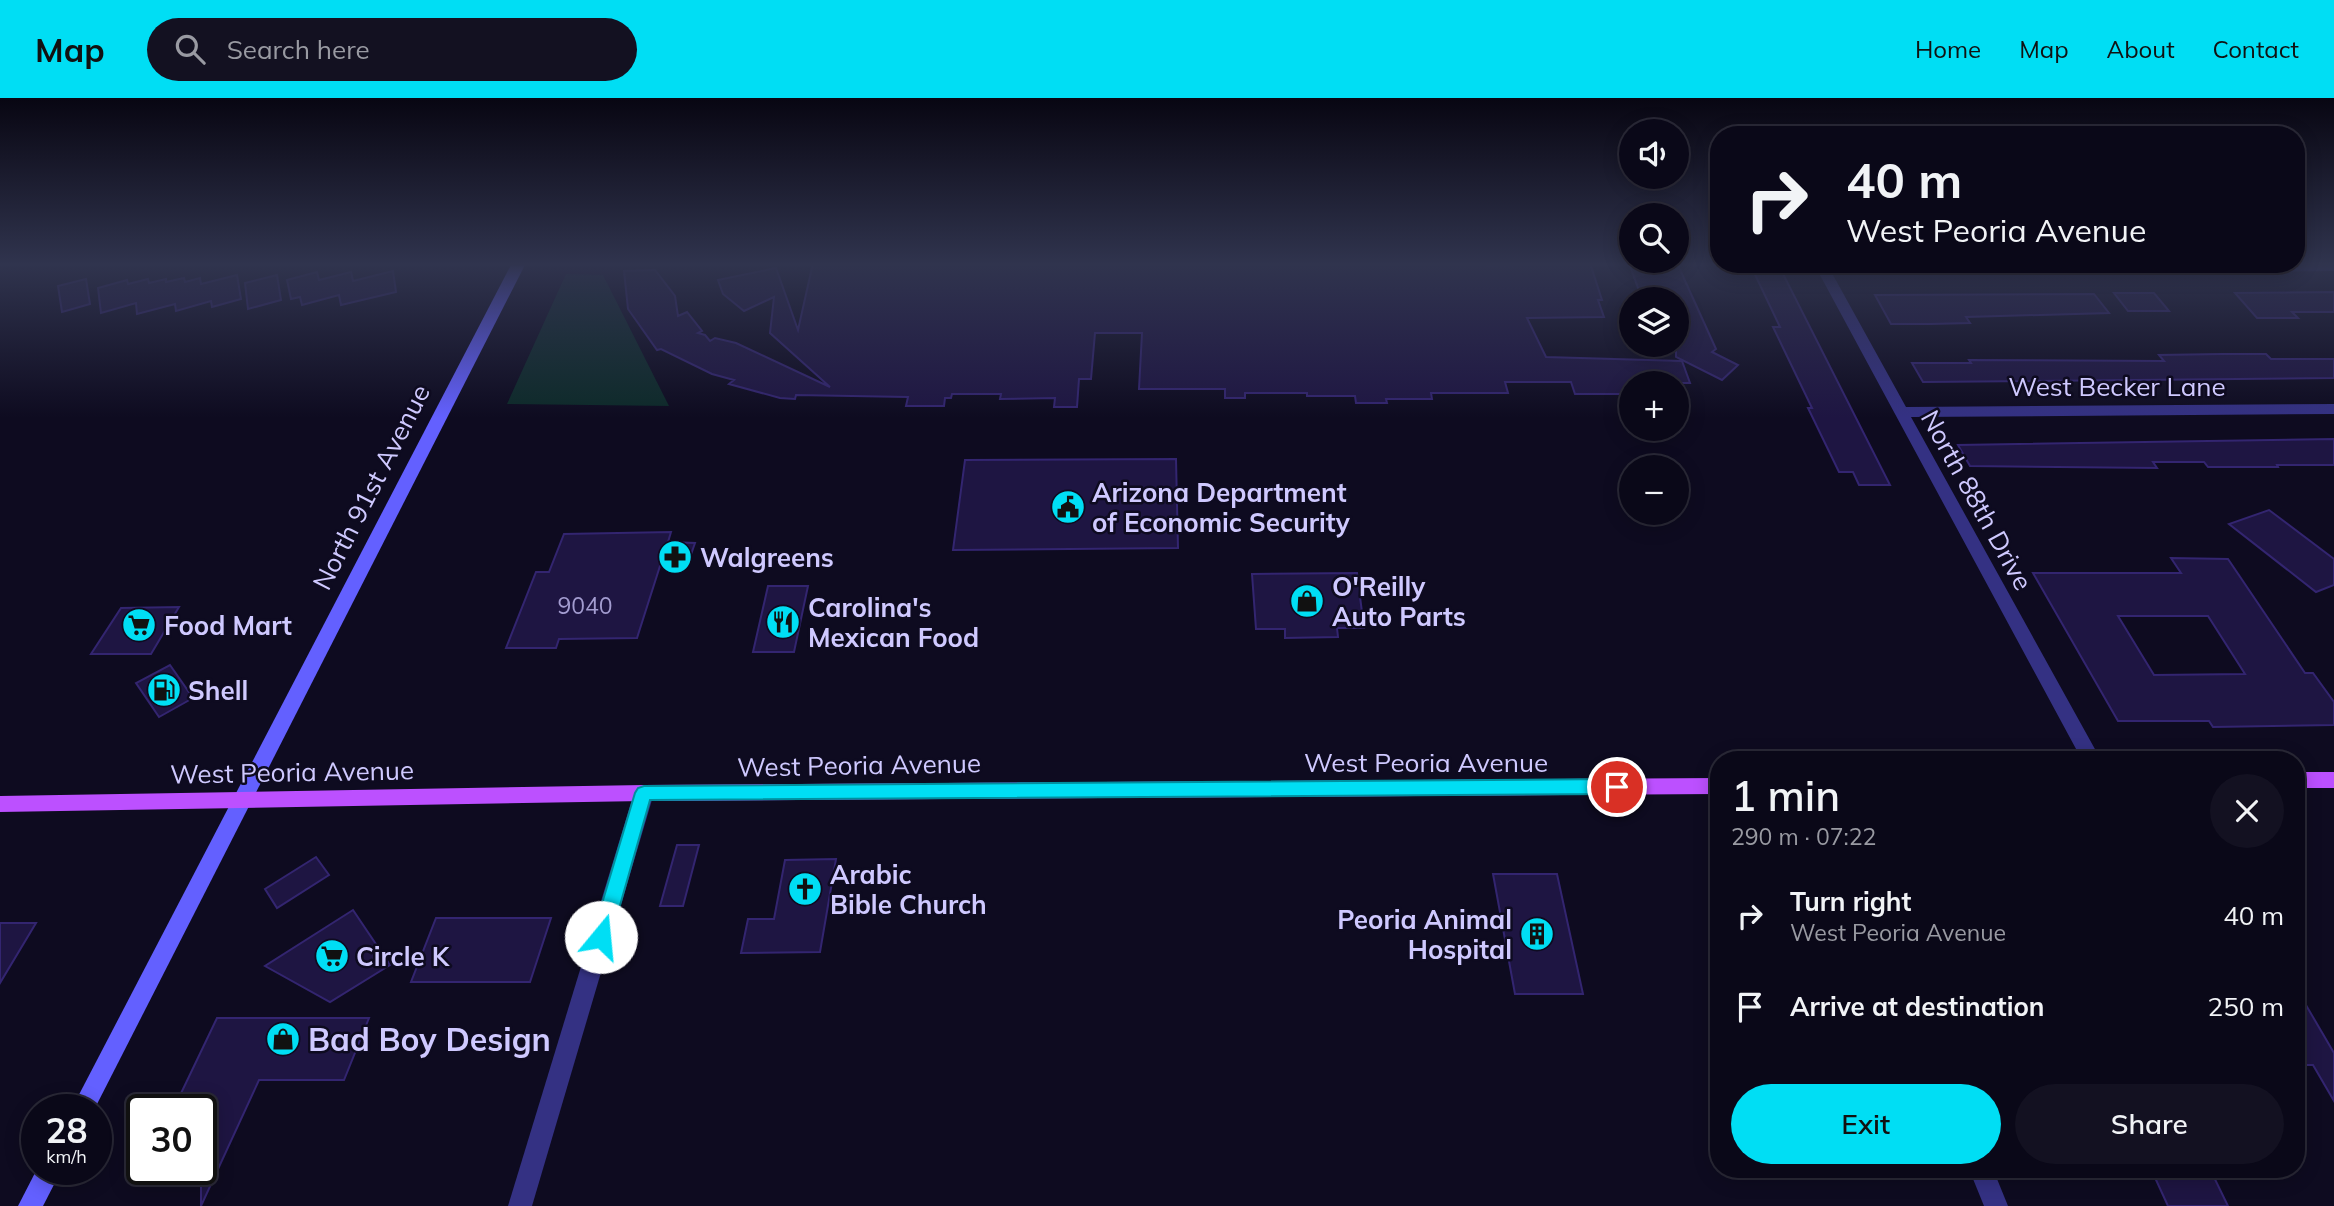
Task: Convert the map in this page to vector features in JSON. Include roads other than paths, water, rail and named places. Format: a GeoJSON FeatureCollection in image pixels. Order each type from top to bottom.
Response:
{"type":"FeatureCollection","features":[{"type":"Feature","properties":{"kind":"main road","name":"North 91st Avenue"},"geometry":{"type":"LineString","coordinates":[[90,1094],[492,315]]}},
{"type":"Feature","properties":{"kind":"main road"},"geometry":{"type":"LineString","coordinates":[[2305,780],[2334,780]]}},
{"type":"Feature","properties":{"kind":"main road","name":"West Peoria Avenue"},"geometry":{"type":"LineString","coordinates":[[0,804],[644,793],[1710,786]]}},
{"type":"Feature","properties":{"kind":"main road"},"geometry":{"type":"LineString","coordinates":[[30,1206],[41,1185]]}},
{"type":"Feature","properties":{"kind":"street","name":"North 88th Drive"},"geometry":{"type":"LineString","coordinates":[[1847,315],[2087,751]]}},
{"type":"Feature","properties":{"kind":"street","name":"West Becker Lane"},"geometry":{"type":"LineString","coordinates":[[1900,412],[2334,409]]}},
{"type":"Feature","properties":{"kind":"street"},"geometry":{"type":"LineString","coordinates":[[520,1206],[644,793]]}},
{"type":"Feature","properties":{"kind":"street"},"geometry":{"type":"LineString","coordinates":[[1985,1178],[1996,1206]]}},
{"type":"Feature","properties":{"kind":"place","name":"Arizona Department of Economic Security"},"geometry":{"type":"Point","coordinates":[1068,507]}},
{"type":"Feature","properties":{"kind":"place","name":"Walgreens"},"geometry":{"type":"Point","coordinates":[675,557]}},
{"type":"Feature","properties":{"kind":"place","name":"O'Reilly Auto Parts"},"geometry":{"type":"Point","coordinates":[1307,601]}},
{"type":"Feature","properties":{"kind":"place","name":"Carolina's Mexican Food"},"geometry":{"type":"Point","coordinates":[783,622]}},
{"type":"Feature","properties":{"kind":"place","name":"Food Mart"},"geometry":{"type":"Point","coordinates":[139,625]}},
{"type":"Feature","properties":{"kind":"place","name":"Shell"},"geometry":{"type":"Point","coordinates":[164,690]}},
{"type":"Feature","properties":{"kind":"place","name":"Arabic Bible Church"},"geometry":{"type":"Point","coordinates":[805,889]}},
{"type":"Feature","properties":{"kind":"place","name":"Peoria Animal Hospital"},"geometry":{"type":"Point","coordinates":[1537,934]}},
{"type":"Feature","properties":{"kind":"place","name":"Circle K"},"geometry":{"type":"Point","coordinates":[332,956]}},
{"type":"Feature","properties":{"kind":"place","name":"Bad Boy Design"},"geometry":{"type":"Point","coordinates":[283,1039]}}]}
